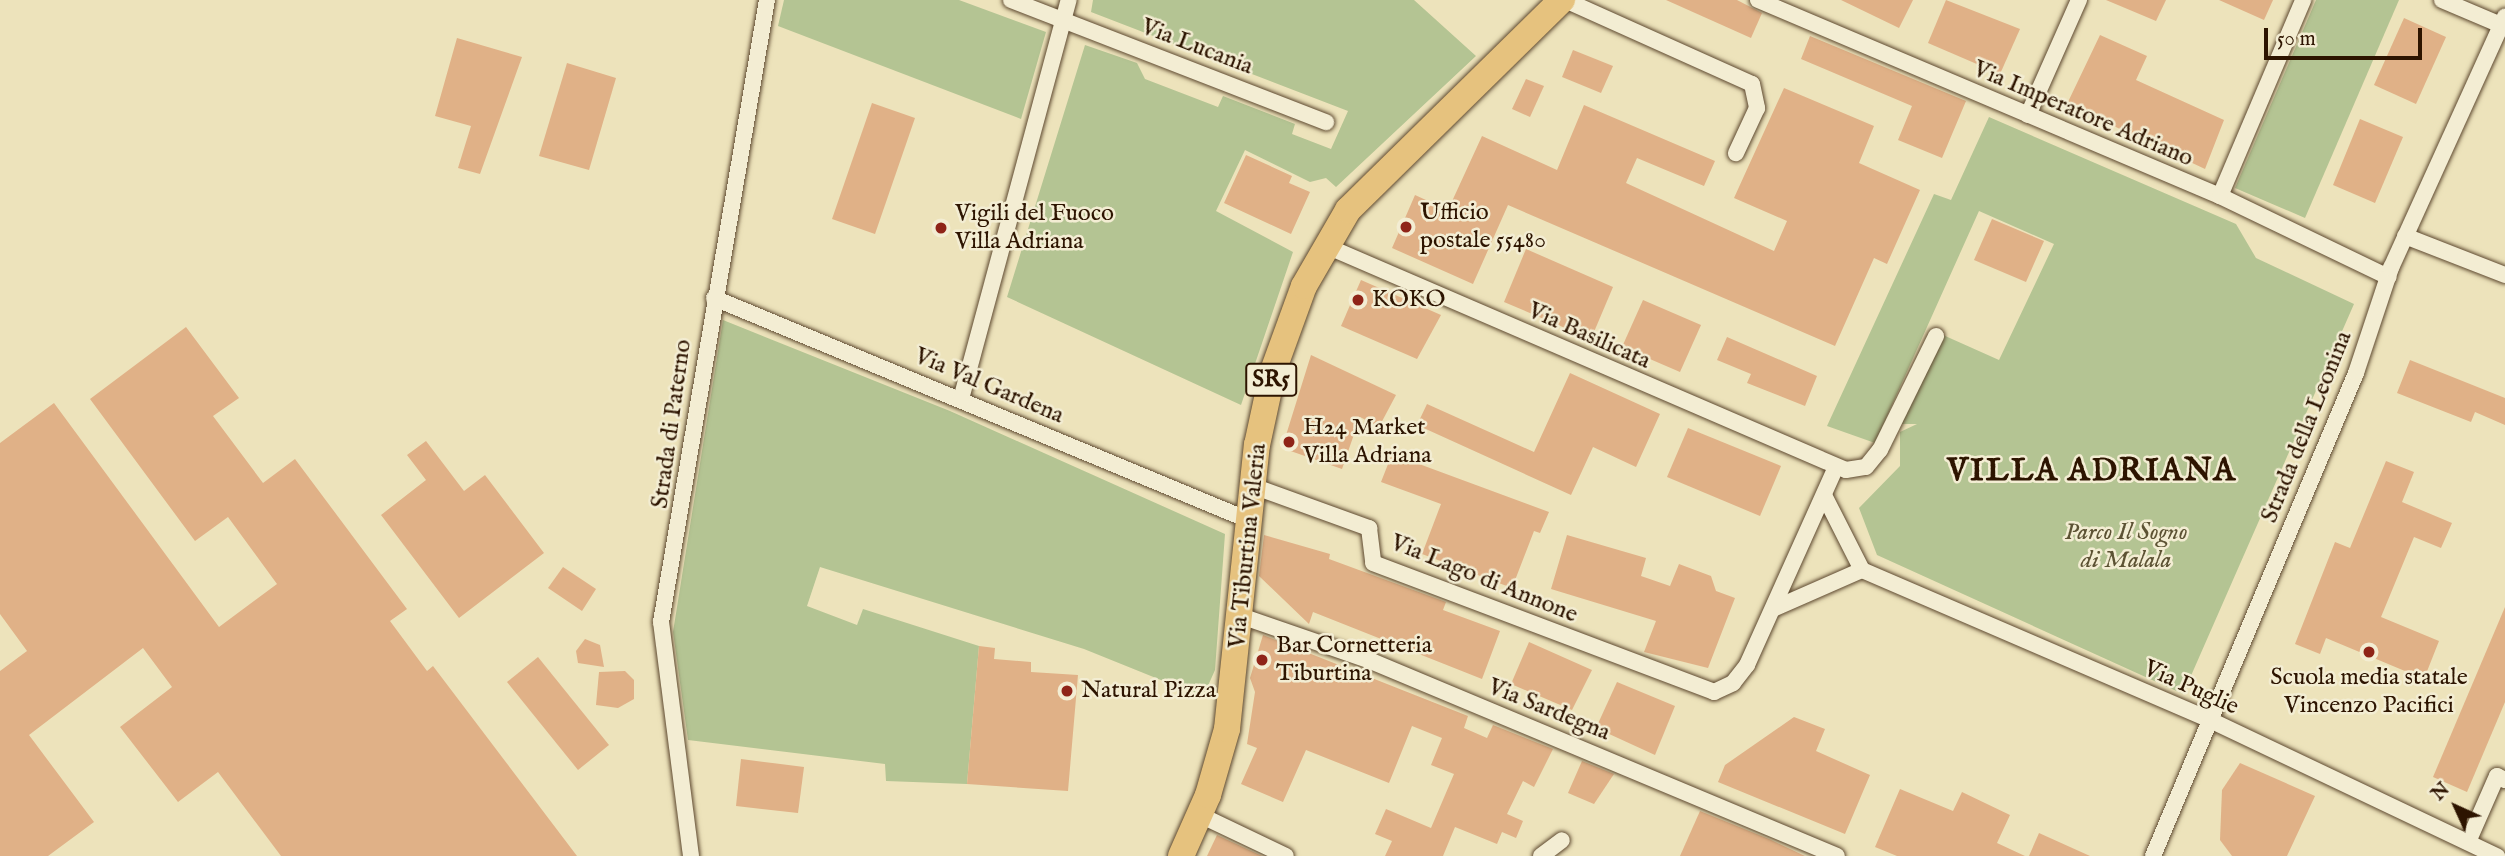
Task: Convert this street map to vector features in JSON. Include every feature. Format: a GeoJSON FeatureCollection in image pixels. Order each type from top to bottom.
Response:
{"type":"FeatureCollection","features":[{"type":"Feature","properties":{"kind":"main road","name":"Via Tiburtina Valeria"},"geometry":{"type":"LineString","coordinates":[[1181,856],[1200,815],[1227,729],[1241,616],[1250,485],[1279,351],[1324,245],[1349,210],[1564,0]]}},
{"type":"Feature","properties":{"kind":"street","name":"Strada di Paterno"},"geometry":{"type":"LineString","coordinates":[[691,856],[661,622],[714,298],[767,0]]}},
{"type":"Feature","properties":{"kind":"street","name":"Via Lucania"},"geometry":{"type":"LineString","coordinates":[[1011,0],[1326,122]]}},
{"type":"Feature","properties":{"kind":"street"},"geometry":{"type":"LineString","coordinates":[[961,399],[1066,20],[1069,0]]}},
{"type":"Feature","properties":{"kind":"street"},"geometry":{"type":"LineString","coordinates":[[1564,0],[1752,83],[1758,108],[1736,153]]}},
{"type":"Feature","properties":{"kind":"street","name":"Via Imperatore Adriano"},"geometry":{"type":"LineString","coordinates":[[1758,0],[2220,197],[2388,277]]}},
{"type":"Feature","properties":{"kind":"street"},"geometry":{"type":"LineString","coordinates":[[2028,115],[2079,0]]}},
{"type":"Feature","properties":{"kind":"street"},"geometry":{"type":"LineString","coordinates":[[2220,197],[2303,0]]}},
{"type":"Feature","properties":{"kind":"street"},"geometry":{"type":"LineString","coordinates":[[2442,0],[2503,21]]}},
{"type":"Feature","properties":{"kind":"street","name":"Strada della Leonina"},"geometry":{"type":"LineString","coordinates":[[2153,856],[2356,373],[2388,277],[2405,236],[2503,21]]}},
{"type":"Feature","properties":{"kind":"street"},"geometry":{"type":"LineString","coordinates":[[2405,236],[2505,275]]}},
{"type":"Feature","properties":{"kind":"street","name":"Via Basilicata"},"geometry":{"type":"LineString","coordinates":[[1324,245],[1836,467]]}},
{"type":"Feature","properties":{"kind":"street","name":"Via Val Gardena"},"geometry":{"type":"LineString","coordinates":[[714,298],[1246,519]]}},
{"type":"Feature","properties":{"kind":"street"},"geometry":{"type":"LineString","coordinates":[[1773,609],[1836,467],[1859,470],[1877,455],[1936,336]]}},
{"type":"Feature","properties":{"kind":"street","name":"Via Lago di Annone"},"geometry":{"type":"LineString","coordinates":[[1250,485],[1369,528],[1373,563],[1707,691],[1727,689],[1744,671],[1773,609]]}},
{"type":"Feature","properties":{"kind":"street"},"geometry":{"type":"LineString","coordinates":[[1773,609],[1862,570],[1825,496]]}},
{"type":"Feature","properties":{"kind":"street","name":"Via Puglie"},"geometry":{"type":"LineString","coordinates":[[1862,570],[2210,720],[2497,856]]}},
{"type":"Feature","properties":{"kind":"street","name":"Via Sardegna"},"geometry":{"type":"LineString","coordinates":[[1241,616],[1371,661],[1837,856]]}},
{"type":"Feature","properties":{"kind":"street"},"geometry":{"type":"LineString","coordinates":[[2468,842],[2497,776],[2505,780]]}},
{"type":"Feature","properties":{"kind":"street"},"geometry":{"type":"LineString","coordinates":[[1200,815],[1286,856]]}},
{"type":"Feature","properties":{"kind":"street"},"geometry":{"type":"LineString","coordinates":[[1541,856],[1562,840]]}},
{"type":"Feature","properties":{"kind":"green space"},"geometry":{"type":"Polygon","coordinates":[[[784,0],[959,0],[1046,32],[1021,119],[778,26],[784,0]]]}},
{"type":"Feature","properties":{"kind":"green space"},"geometry":{"type":"Polygon","coordinates":[[[1093,0],[1414,0],[1476,56],[1336,187],[1326,178],[1310,182],[1245,150],[1216,211],[1293,252],[1241,405],[1007,297],[1085,45],[1137,63],[1145,79],[1218,107],[1223,96],[1295,124],[1292,134],[1331,149],[1348,111],[1091,12],[1093,0]]]}},
{"type":"Feature","properties":{"kind":"green space"},"geometry":{"type":"Polygon","coordinates":[[[2316,0],[2399,0],[2305,218],[2235,188],[2316,0]]]}},
{"type":"Feature","properties":{"kind":"green space","name":"Parco Il Sogno di Malala"},"geometry":{"type":"Polygon","coordinates":[[[1989,117],[2236,224],[2256,258],[2354,304],[2183,694],[1877,555],[1859,508],[1900,466],[1900,432],[1917,424],[1899,424],[1943,335],[1999,360],[2054,244],[1979,211],[1875,443],[1827,426],[1934,194],[1951,200],[1989,117]]]}},
{"type":"Feature","properties":{"kind":"green space"},"geometry":{"type":"Polygon","coordinates":[[[723,320],[950,411],[1225,534],[1215,670],[1203,697],[1084,649],[820,567],[807,606],[857,625],[863,609],[979,646],[967,784],[886,781],[885,764],[688,740],[673,632],[723,320]]]}},
{"type":"Feature","properties":{"kind":"building"},"geometry":{"type":"Polygon","coordinates":[[[1666,0],[1737,0],[1762,13],[1751,38],[1666,0]]]}},
{"type":"Feature","properties":{"kind":"building"},"geometry":{"type":"Polygon","coordinates":[[[1841,0],[1913,0],[1899,28],[1841,0]]]}},
{"type":"Feature","properties":{"kind":"building"},"geometry":{"type":"Polygon","coordinates":[[[1946,0],[2020,29],[2000,74],[1928,43],[1946,0]]]}},
{"type":"Feature","properties":{"kind":"building"},"geometry":{"type":"Polygon","coordinates":[[[2106,0],[2166,0],[2156,21],[2106,0]]]}},
{"type":"Feature","properties":{"kind":"building"},"geometry":{"type":"Polygon","coordinates":[[[2219,0],[2273,0],[2264,20],[2219,0]]]}},
{"type":"Feature","properties":{"kind":"building"},"geometry":{"type":"Polygon","coordinates":[[[2404,18],[2446,37],[2416,104],[2374,85],[2404,18]]]}},
{"type":"Feature","properties":{"kind":"building"},"geometry":{"type":"Polygon","coordinates":[[[2100,35],[2147,56],[2136,80],[2224,120],[2205,169],[2067,104],[2100,35]]]}},
{"type":"Feature","properties":{"kind":"building"},"geometry":{"type":"Polygon","coordinates":[[[1810,36],[1966,101],[1942,158],[1898,140],[1912,106],[1801,59],[1810,36]]]}},
{"type":"Feature","properties":{"kind":"building"},"geometry":{"type":"Polygon","coordinates":[[[457,38],[522,57],[480,174],[458,168],[471,126],[435,116],[457,38]]]}},
{"type":"Feature","properties":{"kind":"building"},"geometry":{"type":"Polygon","coordinates":[[[1573,50],[1613,66],[1601,93],[1562,77],[1573,50]]]}},
{"type":"Feature","properties":{"kind":"building"},"geometry":{"type":"Polygon","coordinates":[[[567,63],[616,78],[589,170],[539,156],[567,63]]]}},
{"type":"Feature","properties":{"kind":"building"},"geometry":{"type":"Polygon","coordinates":[[[1526,79],[1544,86],[1530,117],[1512,109],[1526,79]]]}},
{"type":"Feature","properties":{"kind":"building"},"geometry":{"type":"Polygon","coordinates":[[[1784,88],[1874,126],[1859,163],[1920,190],[1887,264],[1874,258],[1835,346],[1508,205],[1473,284],[1392,248],[1415,195],[1448,210],[1482,136],[1557,170],[1584,105],[1715,161],[1704,186],[1637,158],[1626,183],[1774,251],[1787,221],[1734,198],[1784,88]]]}},
{"type":"Feature","properties":{"kind":"building"},"geometry":{"type":"Polygon","coordinates":[[[872,103],[915,118],[875,234],[832,219],[872,103]]]}},
{"type":"Feature","properties":{"kind":"building"},"geometry":{"type":"Polygon","coordinates":[[[2360,119],[2403,137],[2375,203],[2333,185],[2360,119]]]}},
{"type":"Feature","properties":{"kind":"building"},"geometry":{"type":"Polygon","coordinates":[[[1246,155],[1292,176],[1289,183],[1310,192],[1291,234],[1224,203],[1246,155]]]}},
{"type":"Feature","properties":{"kind":"building"},"geometry":{"type":"Polygon","coordinates":[[[1992,219],[2044,241],[2026,282],[1974,260],[1992,219]]]}},
{"type":"Feature","properties":{"kind":"building"},"geometry":{"type":"Polygon","coordinates":[[[1526,249],[1613,287],[1591,339],[1504,302],[1526,249]]]}},
{"type":"Feature","properties":{"kind":"building"},"geometry":{"type":"Polygon","coordinates":[[[1361,280],[1441,315],[1417,359],[1341,326],[1361,280]]]}},
{"type":"Feature","properties":{"kind":"building"},"geometry":{"type":"Polygon","coordinates":[[[1643,300],[1701,325],[1680,372],[1622,347],[1643,300]]]}},
{"type":"Feature","properties":{"kind":"building"},"geometry":{"type":"Polygon","coordinates":[[[186,327],[239,398],[213,416],[263,483],[295,459],[407,609],[390,621],[427,671],[433,666],[577,856],[281,856],[218,772],[178,802],[120,727],[172,687],[143,648],[29,735],[94,822],[48,856],[0,856],[0,671],[27,651],[0,614],[0,443],[54,403],[219,627],[277,584],[228,517],[195,541],[90,399],[186,327]]]}},
{"type":"Feature","properties":{"kind":"building"},"geometry":{"type":"Polygon","coordinates":[[[1727,337],[1817,376],[1805,406],[1747,383],[1751,374],[1717,360],[1727,337]]]}},
{"type":"Feature","properties":{"kind":"building"},"geometry":{"type":"Polygon","coordinates":[[[1311,355],[1396,395],[1379,427],[1360,417],[1342,469],[1282,448],[1311,355]]]}},
{"type":"Feature","properties":{"kind":"building"},"geometry":{"type":"Polygon","coordinates":[[[2410,360],[2505,398],[2505,425],[2475,412],[2471,422],[2397,393],[2410,360]]]}},
{"type":"Feature","properties":{"kind":"building"},"geometry":{"type":"Polygon","coordinates":[[[1570,373],[1660,414],[1636,467],[1593,447],[1571,495],[1417,425],[1427,404],[1534,452],[1570,373]]]}},
{"type":"Feature","properties":{"kind":"building"},"geometry":{"type":"Polygon","coordinates":[[[1688,428],[1781,466],[1760,516],[1667,477],[1688,428]]]}},
{"type":"Feature","properties":{"kind":"building"},"geometry":{"type":"Polygon","coordinates":[[[426,441],[464,491],[485,475],[544,553],[459,618],[381,515],[426,480],[407,455],[426,441]]]}},
{"type":"Feature","properties":{"kind":"building"},"geometry":{"type":"Polygon","coordinates":[[[1392,454],[1549,512],[1540,533],[1534,531],[1512,588],[1422,554],[1441,504],[1381,482],[1392,454]]]}},
{"type":"Feature","properties":{"kind":"building"},"geometry":{"type":"Polygon","coordinates":[[[2386,461],[2414,472],[2402,502],[2452,523],[2441,548],[2414,537],[2381,617],[2439,641],[2424,679],[2326,638],[2320,654],[2295,644],[2335,542],[2350,548],[2386,461]]]}},
{"type":"Feature","properties":{"kind":"building"},"geometry":{"type":"Polygon","coordinates":[[[1264,535],[1330,554],[1329,559],[1446,602],[1443,610],[1500,631],[1482,679],[1313,612],[1309,624],[1259,576],[1264,535]]]}},
{"type":"Feature","properties":{"kind":"building"},"geometry":{"type":"Polygon","coordinates":[[[1567,535],[1646,558],[1641,576],[1670,586],[1679,564],[1711,576],[1716,591],[1735,598],[1708,668],[1644,652],[1656,621],[1551,589],[1567,535]]]}},
{"type":"Feature","properties":{"kind":"building"},"geometry":{"type":"Polygon","coordinates":[[[563,567],[596,589],[582,611],[548,588],[563,567]]]}},
{"type":"Feature","properties":{"kind":"building"},"geometry":{"type":"Polygon","coordinates":[[[2505,607],[2505,702],[2467,792],[2433,777],[2505,607]]]}},
{"type":"Feature","properties":{"kind":"building"},"geometry":{"type":"Polygon","coordinates":[[[1263,635],[1468,716],[1464,728],[1487,738],[1493,725],[1553,749],[1534,787],[1523,781],[1507,814],[1523,821],[1516,838],[1502,832],[1497,844],[1455,827],[1443,856],[1385,856],[1392,841],[1375,834],[1386,809],[1431,828],[1454,774],[1431,765],[1442,738],[1412,726],[1389,783],[1306,750],[1283,802],[1241,784],[1257,748],[1247,744],[1255,692],[1250,678],[1263,635]]]}},
{"type":"Feature","properties":{"kind":"building"},"geometry":{"type":"Polygon","coordinates":[[[585,639],[600,645],[604,667],[578,663],[576,651],[585,639]]]}},
{"type":"Feature","properties":{"kind":"building"},"geometry":{"type":"Polygon","coordinates":[[[1529,642],[1592,670],[1572,710],[1511,684],[1529,642]]]}},
{"type":"Feature","properties":{"kind":"building"},"geometry":{"type":"Polygon","coordinates":[[[979,646],[995,648],[994,659],[1031,662],[1031,672],[1078,675],[1068,791],[967,784],[979,646]]]}},
{"type":"Feature","properties":{"kind":"building"},"geometry":{"type":"Polygon","coordinates":[[[538,657],[609,745],[578,770],[507,682],[538,657]]]}},
{"type":"Feature","properties":{"kind":"building"},"geometry":{"type":"Polygon","coordinates":[[[625,671],[634,680],[634,699],[618,708],[596,705],[599,672],[625,671]]]}},
{"type":"Feature","properties":{"kind":"building"},"geometry":{"type":"Polygon","coordinates":[[[1617,682],[1675,706],[1655,755],[1596,728],[1617,682]]]}},
{"type":"Feature","properties":{"kind":"building"},"geometry":{"type":"Polygon","coordinates":[[[1794,717],[1825,729],[1816,751],[1870,775],[1845,834],[1718,782],[1725,765],[1794,717]]]}},
{"type":"Feature","properties":{"kind":"building"},"geometry":{"type":"Polygon","coordinates":[[[741,759],[804,767],[798,813],[736,806],[741,759]]]}},
{"type":"Feature","properties":{"kind":"building"},"geometry":{"type":"Polygon","coordinates":[[[1582,761],[1614,774],[1594,804],[1568,793],[1582,761]]]}},
{"type":"Feature","properties":{"kind":"building"},"geometry":{"type":"Polygon","coordinates":[[[2240,763],[2315,796],[2287,856],[2232,856],[2220,840],[2222,790],[2240,763]]]}},
{"type":"Feature","properties":{"kind":"building"},"geometry":{"type":"Polygon","coordinates":[[[1900,789],[1953,811],[1962,792],[2010,815],[1997,843],[2025,856],[1897,856],[1875,847],[1900,789]]]}},
{"type":"Feature","properties":{"kind":"building"},"geometry":{"type":"Polygon","coordinates":[[[1700,811],[1769,839],[1805,856],[1680,856],[1700,811]]]}},
{"type":"Feature","properties":{"kind":"building"},"geometry":{"type":"Polygon","coordinates":[[[2039,833],[2090,856],[2029,856],[2039,833]]]}},
{"type":"Feature","properties":{"kind":"building"},"geometry":{"type":"Polygon","coordinates":[[[1217,835],[1262,856],[1207,856],[1217,835]]]}},
{"type":"Feature","properties":{"kind":"place","name":"Ufficio postale 55480"},"geometry":{"type":"Point","coordinates":[1406,227]}},
{"type":"Feature","properties":{"kind":"place","name":"Vigili del Fuoco Villa Adriana"},"geometry":{"type":"Point","coordinates":[941,228]}},
{"type":"Feature","properties":{"kind":"place","name":"KOKO"},"geometry":{"type":"Point","coordinates":[1358,300]}},
{"type":"Feature","properties":{"kind":"place","name":"H24 Market Villa Adriana"},"geometry":{"type":"Point","coordinates":[1289,442]}},
{"type":"Feature","properties":{"kind":"place","name":"Scuola media statale Vincenzo Pacifici"},"geometry":{"type":"Point","coordinates":[2369,652]}},
{"type":"Feature","properties":{"kind":"place","name":"Bar Cornetteria Tiburtina"},"geometry":{"type":"Point","coordinates":[1262,660]}},
{"type":"Feature","properties":{"kind":"place","name":"Natural Pizza"},"geometry":{"type":"Point","coordinates":[1067,691]}},
{"type":"Feature","properties":{"kind":"district","name":"VILLA ADRIANA"},"geometry":{"type":"Point","coordinates":[2092,472]}}]}
